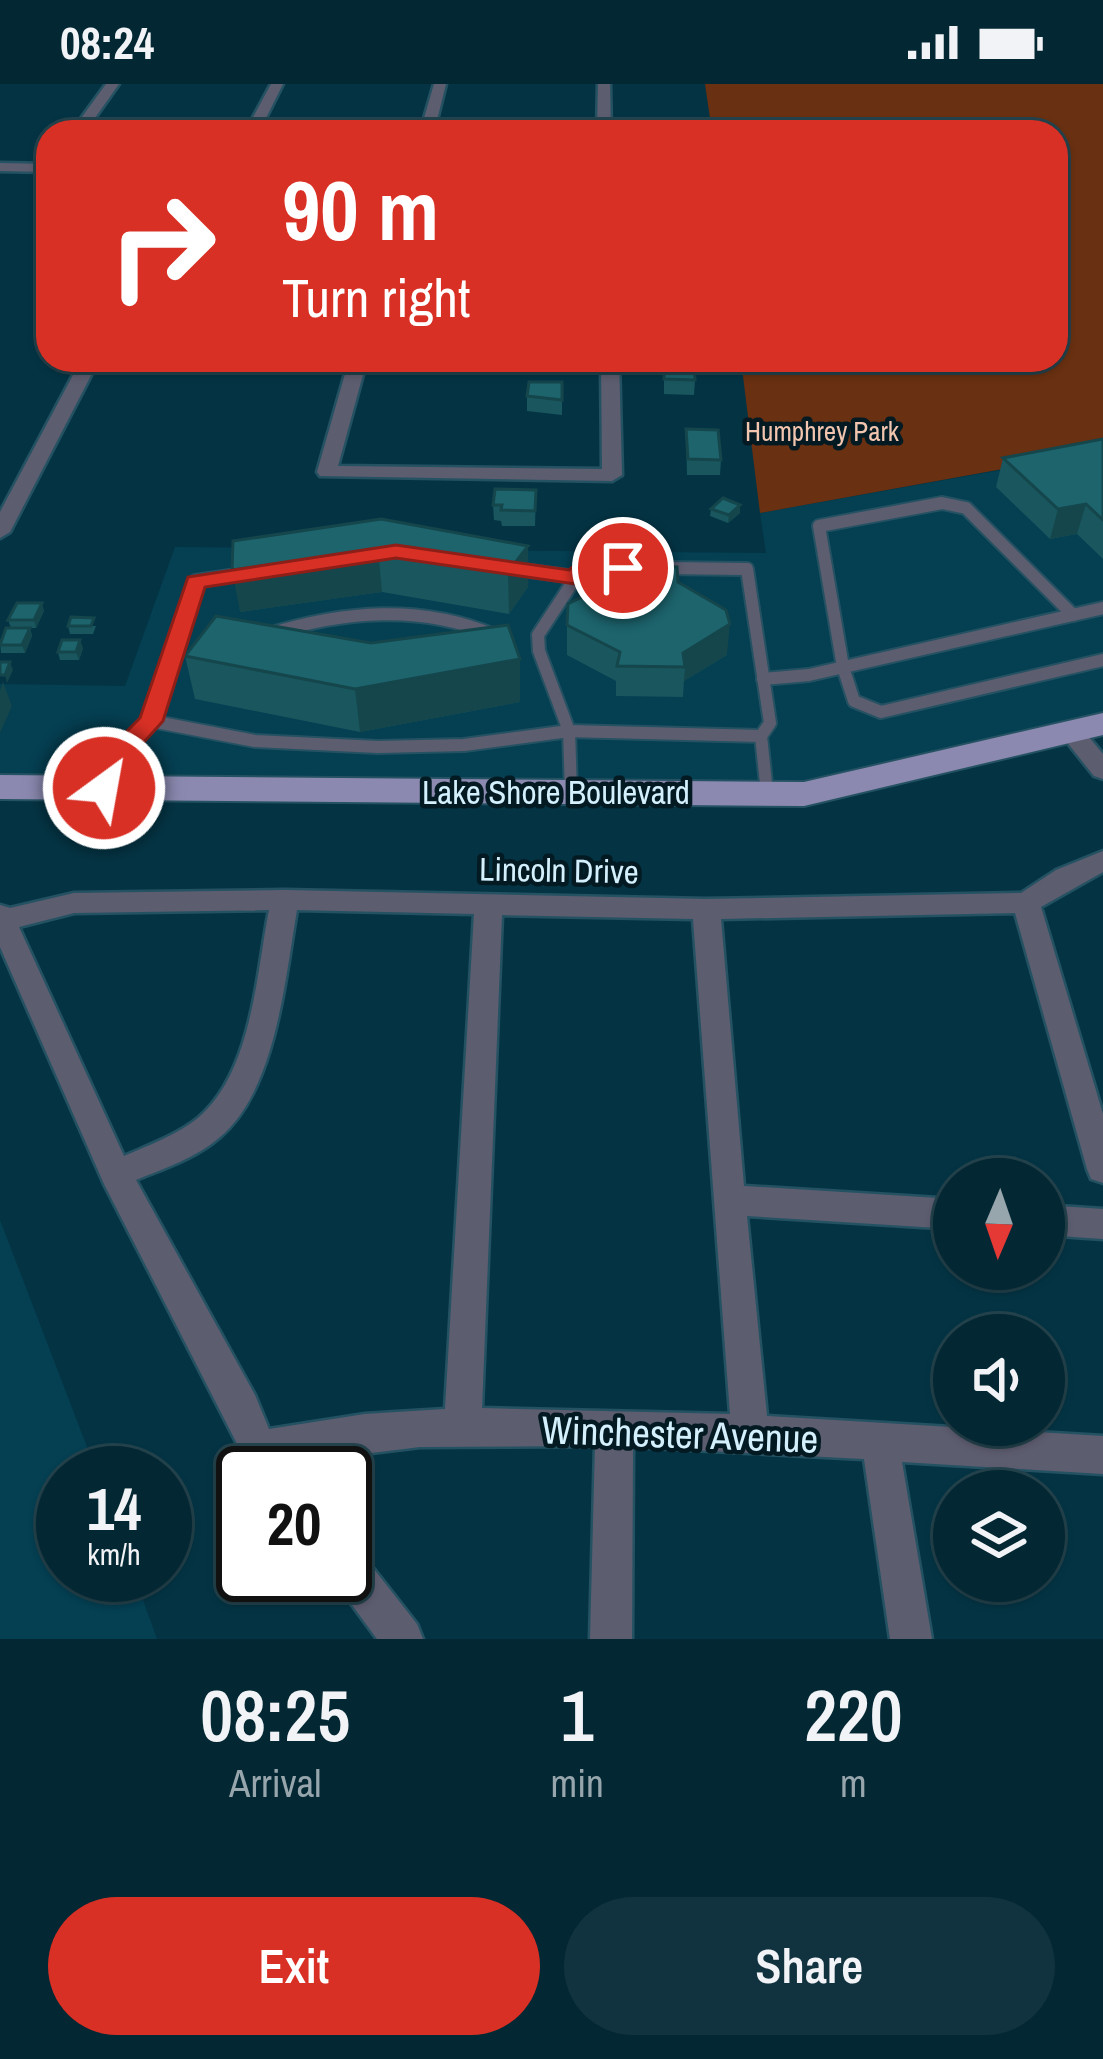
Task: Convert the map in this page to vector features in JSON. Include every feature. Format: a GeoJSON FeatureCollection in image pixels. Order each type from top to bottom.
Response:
{"type":"FeatureCollection","features":[{"type":"Feature","properties":{"kind":"main road","name":"Lake Shore Boulevard"},"geometry":{"type":"LineString","coordinates":[[0,787],[804,794],[1094,727]]}},
{"type":"Feature","properties":{"kind":"street"},"geometry":{"type":"LineString","coordinates":[[87,120],[113,84]]}},
{"type":"Feature","properties":{"kind":"street"},"geometry":{"type":"LineString","coordinates":[[258,120],[277,84]]}},
{"type":"Feature","properties":{"kind":"street"},"geometry":{"type":"LineString","coordinates":[[430,120],[440,84]]}},
{"type":"Feature","properties":{"kind":"street"},"geometry":{"type":"LineString","coordinates":[[604,84],[604,120]]}},
{"type":"Feature","properties":{"kind":"street"},"geometry":{"type":"LineString","coordinates":[[0,167],[36,167]]}},
{"type":"Feature","properties":{"kind":"street"},"geometry":{"type":"LineString","coordinates":[[0,532],[84,372]]}},
{"type":"Feature","properties":{"kind":"street"},"geometry":{"type":"LineString","coordinates":[[355,372],[327,472],[612,475],[610,372]]}},
{"type":"Feature","properties":{"kind":"street"},"geometry":{"type":"LineString","coordinates":[[1094,727],[1103,770]]}},
{"type":"Feature","properties":{"kind":"street","name":"Lincoln Drive"},"geometry":{"type":"LineString","coordinates":[[2,918],[74,903],[286,900],[706,910],[1026,903],[1066,877],[1103,861]]}},
{"type":"Feature","properties":{"kind":"street"},"geometry":{"type":"LineString","coordinates":[[116,1174],[193,1138],[216,1121],[233,1097],[255,1046],[286,900]]}},
{"type":"Feature","properties":{"kind":"street"},"geometry":{"type":"LineString","coordinates":[[1026,903],[1103,1169]]}},
{"type":"Feature","properties":{"kind":"street"},"geometry":{"type":"LineString","coordinates":[[463,1427],[488,906]]}},
{"type":"Feature","properties":{"kind":"street"},"geometry":{"type":"LineString","coordinates":[[706,910],[751,1434]]}},
{"type":"Feature","properties":{"kind":"street"},"geometry":{"type":"LineString","coordinates":[[2,918],[116,1174],[260,1446]]}},
{"type":"Feature","properties":{"kind":"street"},"geometry":{"type":"LineString","coordinates":[[730,1200],[933,1213]]}},
{"type":"Feature","properties":{"kind":"street"},"geometry":{"type":"LineString","coordinates":[[1065,1221],[1103,1224]]}},
{"type":"Feature","properties":{"kind":"street","name":"Winchester Avenue"},"geometry":{"type":"LineString","coordinates":[[298,1446],[314,1438],[463,1427],[614,1428],[1103,1455]]}},
{"type":"Feature","properties":{"kind":"street"},"geometry":{"type":"LineString","coordinates":[[611,1639],[614,1428]]}},
{"type":"Feature","properties":{"kind":"street"},"geometry":{"type":"LineString","coordinates":[[880,1443],[911,1639]]}},
{"type":"Feature","properties":{"kind":"street"},"geometry":{"type":"LineString","coordinates":[[372,1600],[402,1639]]}},
{"type":"Feature","properties":{"kind":"lane"},"geometry":{"type":"LineString","coordinates":[[1073,615],[966,508],[942,502],[819,526],[843,667],[854,701],[881,712],[1103,661]]}},
{"type":"Feature","properties":{"kind":"lane"},"geometry":{"type":"LineString","coordinates":[[508,568],[575,578]]}},
{"type":"Feature","properties":{"kind":"lane"},"geometry":{"type":"LineString","coordinates":[[526,646],[582,568],[747,569],[770,723],[761,736],[767,793]]}},
{"type":"Feature","properties":{"kind":"lane"},"geometry":{"type":"LineString","coordinates":[[104,788],[116,757],[151,721],[196,581],[263,572]]}},
{"type":"Feature","properties":{"kind":"lane"},"geometry":{"type":"LineString","coordinates":[[763,679],[843,667],[1103,608]]}},
{"type":"Feature","properties":{"kind":"lane"},"geometry":{"type":"LineString","coordinates":[[273,646],[253,640],[289,627],[393,614],[488,631],[526,646],[568,731],[571,792]]}},
{"type":"Feature","properties":{"kind":"lane"},"geometry":{"type":"LineString","coordinates":[[178,638],[196,639]]}},
{"type":"Feature","properties":{"kind":"lane"},"geometry":{"type":"LineString","coordinates":[[151,721],[255,741],[378,746],[464,745],[568,731],[761,736]]}},
{"type":"Feature","properties":{"kind":"shaded area"},"geometry":{"type":"Polygon","coordinates":[[[1103,452],[1103,724],[804,794],[0,787],[0,684],[125,686],[175,547],[766,553],[760,513],[1103,452]]]}},
{"type":"Feature","properties":{"kind":"shaded area"},"geometry":{"type":"Polygon","coordinates":[[[0,1220],[87,1446],[36,1446],[36,1602],[144,1602],[157,1639],[0,1639],[0,1220]]]}},
{"type":"Feature","properties":{"kind":"green space","name":"Humphrey Park"},"geometry":{"type":"Polygon","coordinates":[[[705,84],[1103,84],[1103,451],[760,513],[742,372],[1068,372],[1068,120],[710,120],[705,84]]]}},
{"type":"Feature","properties":{"kind":"building"},"geometry":{"type":"Polygon","coordinates":[[[664,372],[695,372],[695,380],[664,379],[664,372]]]}},
{"type":"Feature","properties":{"kind":"building"},"geometry":{"type":"Polygon","coordinates":[[[529,382],[562,382],[562,400],[527,396],[529,382]]]}},
{"type":"Feature","properties":{"kind":"building"},"geometry":{"type":"Polygon","coordinates":[[[686,429],[718,430],[721,460],[688,459],[686,429]]]}},
{"type":"Feature","properties":{"kind":"building"},"geometry":{"type":"Polygon","coordinates":[[[1103,439],[1103,520],[1086,504],[1058,509],[1003,458],[1103,439]]]}},
{"type":"Feature","properties":{"kind":"building"},"geometry":{"type":"Polygon","coordinates":[[[495,489],[536,490],[535,511],[501,510],[502,505],[493,505],[495,489]]]}},
{"type":"Feature","properties":{"kind":"building"},"geometry":{"type":"Polygon","coordinates":[[[723,498],[740,505],[729,515],[711,509],[723,498]]]}},
{"type":"Feature","properties":{"kind":"building"},"geometry":{"type":"Polygon","coordinates":[[[381,519],[528,546],[508,572],[378,550],[232,570],[233,541],[381,519]]]}},
{"type":"Feature","properties":{"kind":"building"},"geometry":{"type":"Polygon","coordinates":[[[615,565],[677,567],[678,582],[726,610],[730,624],[683,653],[685,667],[617,666],[620,652],[567,625],[568,604],[615,580],[615,565]]]}},
{"type":"Feature","properties":{"kind":"building"},"geometry":{"type":"Polygon","coordinates":[[[17,603],[42,603],[34,620],[8,620],[17,603]]]}},
{"type":"Feature","properties":{"kind":"building"},"geometry":{"type":"Polygon","coordinates":[[[216,616],[371,643],[508,625],[520,659],[355,689],[185,656],[216,616]]]}},
{"type":"Feature","properties":{"kind":"building"},"geometry":{"type":"Polygon","coordinates":[[[71,617],[94,618],[91,626],[68,626],[71,617]]]}},
{"type":"Feature","properties":{"kind":"building"},"geometry":{"type":"Polygon","coordinates":[[[6,628],[30,628],[22,645],[0,645],[6,628]]]}},
{"type":"Feature","properties":{"kind":"building"},"geometry":{"type":"Polygon","coordinates":[[[62,640],[80,640],[76,652],[58,652],[62,640]]]}},
{"type":"Feature","properties":{"kind":"building"},"geometry":{"type":"Polygon","coordinates":[[[0,662],[10,662],[5,675],[0,675],[0,662]]]}},
{"type":"Feature","properties":{"kind":"route"},"geometry":{"type":"LineString","coordinates":[[104,788],[116,757],[151,721],[196,581],[396,552],[575,578],[582,568],[623,568]]}}]}
